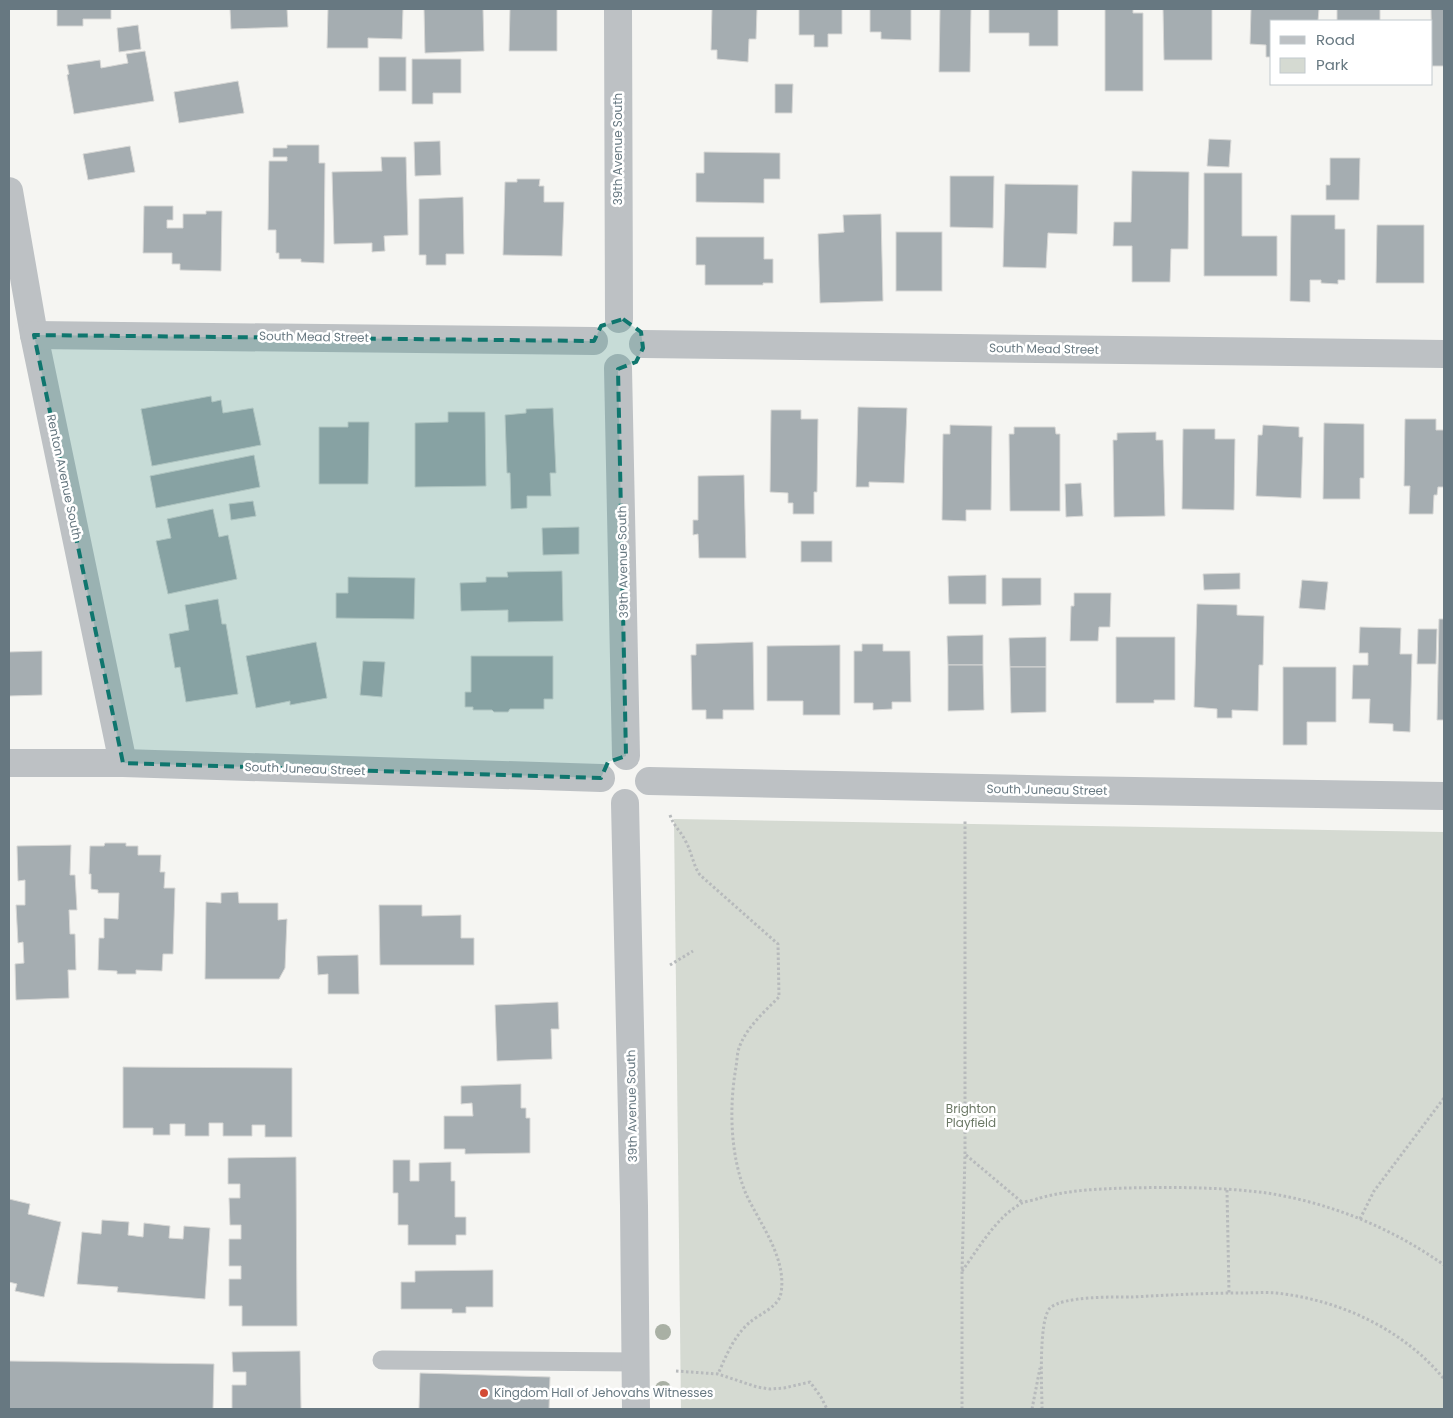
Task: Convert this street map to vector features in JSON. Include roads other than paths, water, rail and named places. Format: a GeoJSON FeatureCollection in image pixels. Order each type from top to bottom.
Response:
{"type":"FeatureCollection","features":[{"type":"Feature","properties":{"kind":"street","name":"39th Avenue South"},"geometry":{"type":"LineString","coordinates":[[618,9],[619,319]]}},
{"type":"Feature","properties":{"kind":"street","name":"Renton Avenue South"},"geometry":{"type":"LineString","coordinates":[[9,191],[34,335],[123,763]]}},
{"type":"Feature","properties":{"kind":"street"},"geometry":{"type":"LineString","coordinates":[[619,319],[630,321],[637,326],[641,332],[643,344],[641,355],[636,362],[629,366],[612,368],[604,364],[598,357],[594,350],[594,341],[596,333],[601,326],[608,321],[619,319]]}},
{"type":"Feature","properties":{"kind":"street","name":"South Mead Street"},"geometry":{"type":"LineString","coordinates":[[34,335],[594,341]]}},
{"type":"Feature","properties":{"kind":"street","name":"South Mead Street"},"geometry":{"type":"LineString","coordinates":[[643,344],[1444,354]]}},
{"type":"Feature","properties":{"kind":"street","name":"39th Avenue South"},"geometry":{"type":"LineString","coordinates":[[618,368],[626,756]]}},
{"type":"Feature","properties":{"kind":"street"},"geometry":{"type":"LineString","coordinates":[[626,756],[639,760],[645,766],[649,781],[647,790],[642,796],[636,801],[625,803],[614,801],[608,796],[604,790],[602,778],[604,768],[608,762],[615,758],[626,756]]}},
{"type":"Feature","properties":{"kind":"street","name":"South Juneau Street"},"geometry":{"type":"LineString","coordinates":[[9,763],[123,763],[602,778]]}},
{"type":"Feature","properties":{"kind":"street","name":"South Juneau Street"},"geometry":{"type":"LineString","coordinates":[[649,781],[1444,796]]}},
{"type":"Feature","properties":{"kind":"street","name":"39th Avenue South"},"geometry":{"type":"LineString","coordinates":[[625,803],[634,1196],[636,1409]]}},
{"type":"Feature","properties":{"kind":"lane"},"geometry":{"type":"LineString","coordinates":[[382,1360],[636,1362]]}},
{"type":"Feature","properties":{"kind":"place","name":"Kingdom Hall of Jehovahs Witnesses"},"geometry":{"type":"Point","coordinates":[484,1393]}},
{"type":"Feature","properties":{"kind":"park label","name":"Brighton Playfield"},"geometry":{"type":"Point","coordinates":[971,1116]}}]}
